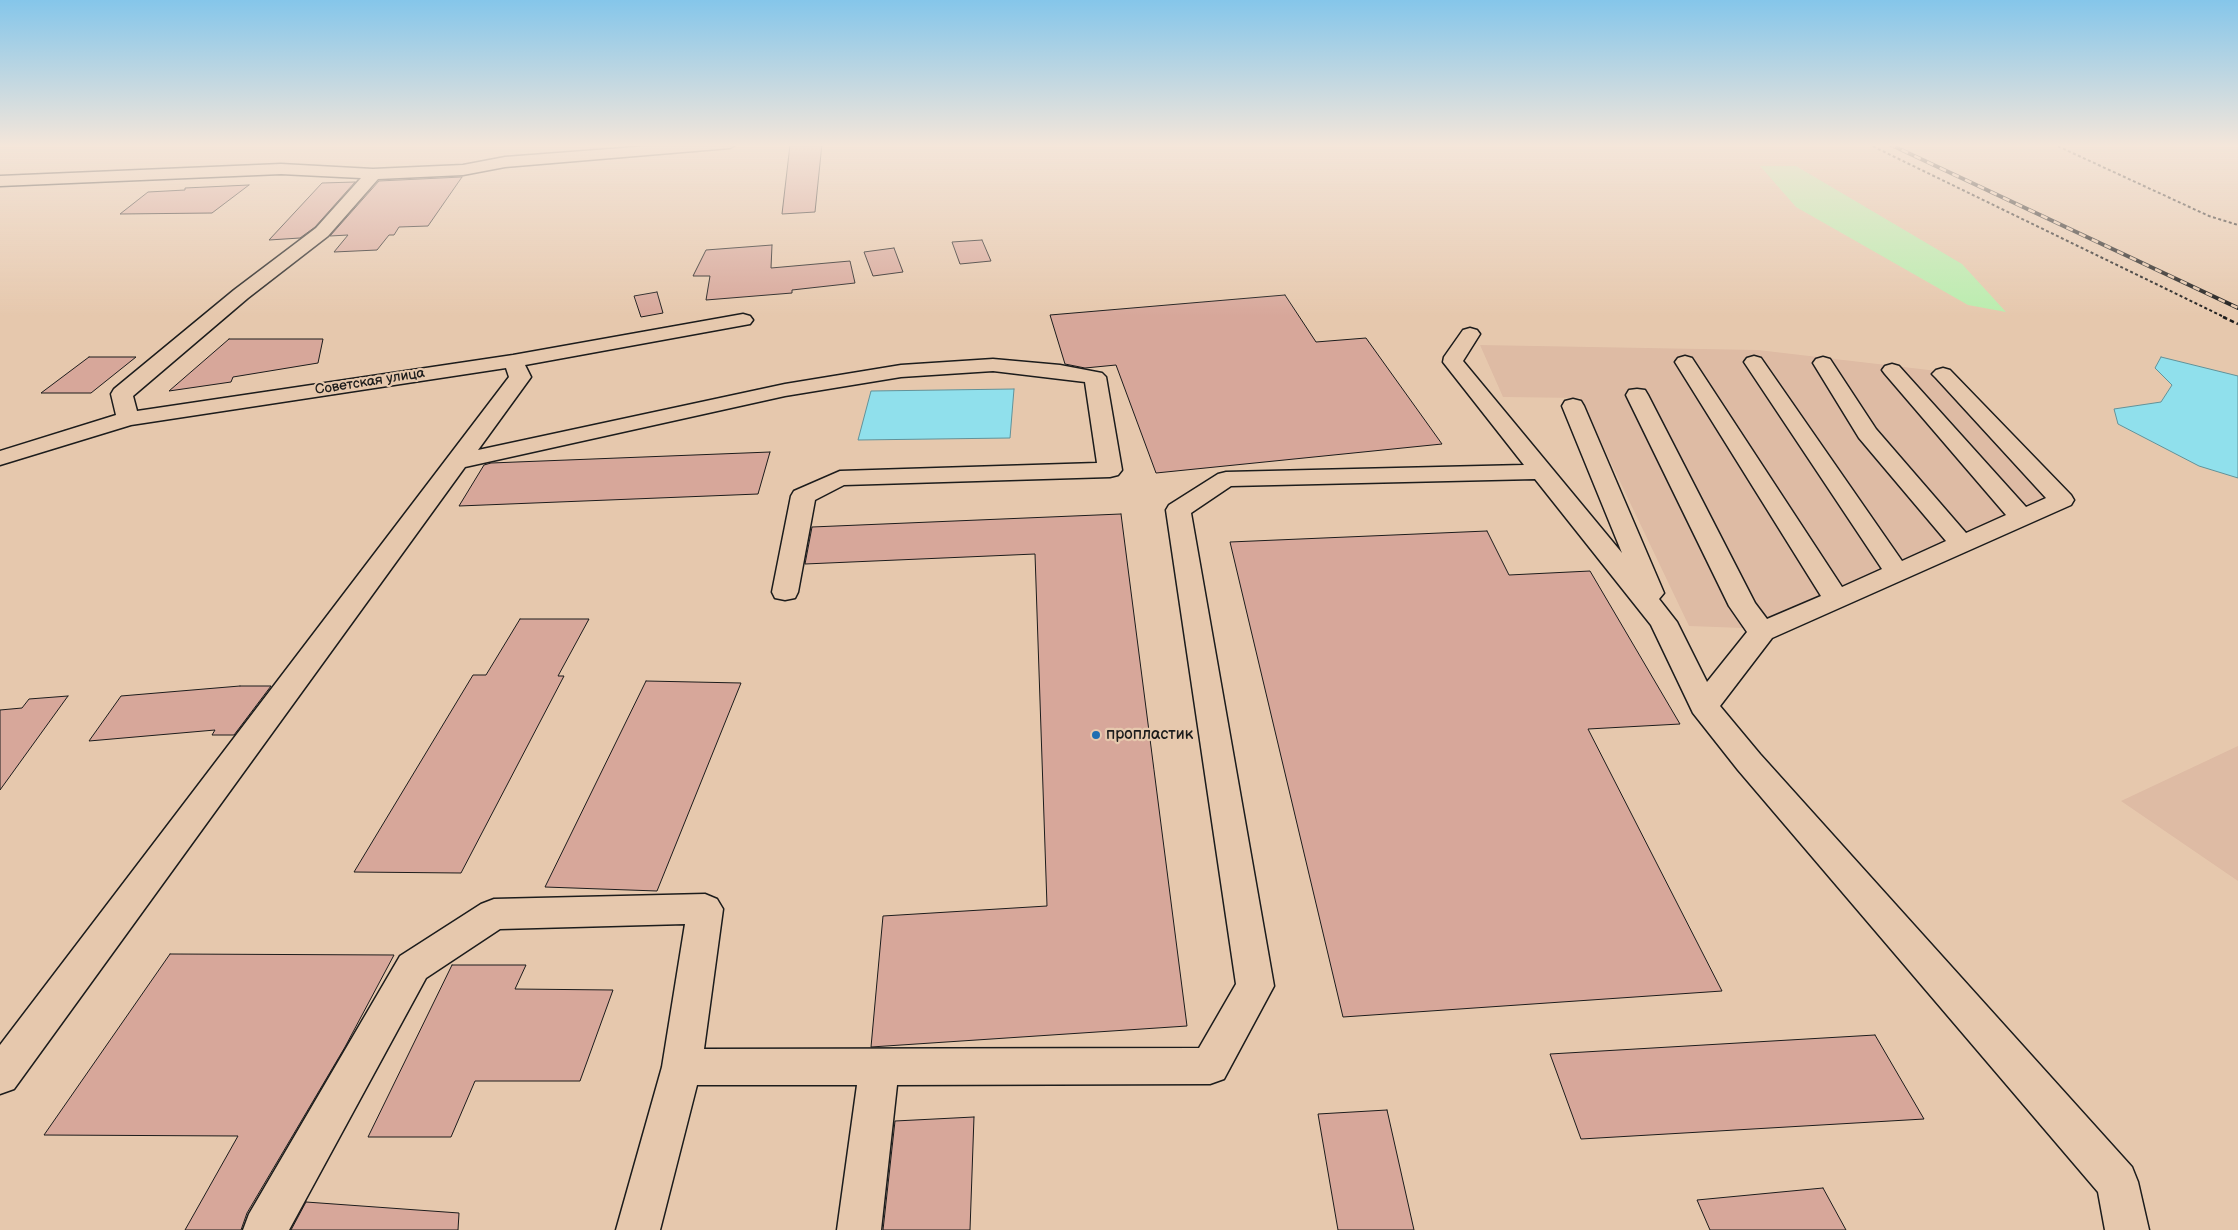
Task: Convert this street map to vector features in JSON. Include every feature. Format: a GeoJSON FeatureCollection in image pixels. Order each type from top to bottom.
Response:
{"type":"FeatureCollection","features":[{"type":"Feature","properties":{"kind":"street"},"geometry":{"type":"LineString","coordinates":[[128,419],[122,394],[242,294],[322,232],[349,201]]}},
{"type":"Feature","properties":{"kind":"street","name":"Советская улица"},"geometry":{"type":"LineString","coordinates":[[0,458],[128,419],[513,360],[743,320]]}},
{"type":"Feature","properties":{"kind":"street"},"geometry":{"type":"LineString","coordinates":[[1470,334],[1454,357],[1453,362],[1663,622]]}},
{"type":"Feature","properties":{"kind":"street"},"geometry":{"type":"LineString","coordinates":[[0,1076],[520,377],[513,360]]}},
{"type":"Feature","properties":{"kind":"street"},"geometry":{"type":"LineString","coordinates":[[1686,362],[1836,600]]}},
{"type":"Feature","properties":{"kind":"street"},"geometry":{"type":"LineString","coordinates":[[1754,362],[1898,574]]}},
{"type":"Feature","properties":{"kind":"street"},"geometry":{"type":"LineString","coordinates":[[1823,363],[1867,433],[1963,545]]}},
{"type":"Feature","properties":{"kind":"street"},"geometry":{"type":"LineString","coordinates":[[456,462],[785,390],[901,371],[993,365],[1060,371],[1095,378],[1110,470],[840,478],[803,496],[785,592]]}},
{"type":"Feature","properties":{"kind":"street"},"geometry":{"type":"LineString","coordinates":[[1892,370],[2022,518]]}},
{"type":"Feature","properties":{"kind":"street"},"geometry":{"type":"LineString","coordinates":[[1704,706],[1762,632],[1898,574],[2062,500],[1943,374]]}},
{"type":"Feature","properties":{"kind":"street"},"geometry":{"type":"LineString","coordinates":[[1637,395],[1743,606],[1762,632]]}},
{"type":"Feature","properties":{"kind":"street"},"geometry":{"type":"LineString","coordinates":[[1573,406],[1663,622],[1704,706],[1749,762],[2117,1182],[2127,1230]]}},
{"type":"Feature","properties":{"kind":"street"},"geometry":{"type":"LineString","coordinates":[[682,1068],[1210,1066],[1255,986],[1178,510],[1226,479],[1542,472]]}},
{"type":"Feature","properties":{"kind":"street"},"geometry":{"type":"LineString","coordinates":[[265,1230],[413,967],[494,914],[705,909],[682,1068],[638,1230]]}},
{"type":"Feature","properties":{"kind":"street"},"geometry":{"type":"LineString","coordinates":[[859,1230],[878,1067]]}},
{"type":"Feature","properties":{"kind":"path"},"geometry":{"type":"LineString","coordinates":[[1986,201],[2238,324]]}},
{"type":"Feature","properties":{"kind":"path"},"geometry":{"type":"LineString","coordinates":[[2177,201],[2209,216],[2238,225]]}},
{"type":"Feature","properties":{"kind":"shaded area"},"geometry":{"type":"Polygon","coordinates":[[[1480,345],[1758,350],[1946,372],[2074,505],[1743,628],[1689,626],[1580,398],[1503,397],[1480,345]]]}},
{"type":"Feature","properties":{"kind":"shaded area"},"geometry":{"type":"Polygon","coordinates":[[[2238,746],[2238,881],[2121,801],[2238,746]]]}},
{"type":"Feature","properties":{"kind":"green space"},"geometry":{"type":"Polygon","coordinates":[[[1791,201],[1856,201],[1962,264],[2006,312],[1968,305],[1796,207],[1791,201]]]}},
{"type":"Feature","properties":{"kind":"water"},"geometry":{"type":"Polygon","coordinates":[[[2161,357],[2238,376],[2238,478],[2199,466],[2118,424],[2114,409],[2161,402],[2172,385],[2155,368],[2161,357]]]}},
{"type":"Feature","properties":{"kind":"water"},"geometry":{"type":"Polygon","coordinates":[[[1014,389],[1010,438],[858,440],[871,391],[1014,389]]]}},
{"type":"Feature","properties":{"kind":"building"},"geometry":{"type":"Polygon","coordinates":[[[136,201],[227,201],[212,213],[120,214],[136,201]]]}},
{"type":"Feature","properties":{"kind":"building"},"geometry":{"type":"Polygon","coordinates":[[[305,201],[338,201],[315,227],[300,238],[269,240],[305,201]]]}},
{"type":"Feature","properties":{"kind":"building"},"geometry":{"type":"Polygon","coordinates":[[[361,201],[445,201],[428,226],[399,227],[394,235],[389,235],[377,250],[334,252],[348,235],[330,236],[361,201]]]}},
{"type":"Feature","properties":{"kind":"building"},"geometry":{"type":"Polygon","coordinates":[[[783,201],[816,201],[815,212],[782,214],[783,201]]]}},
{"type":"Feature","properties":{"kind":"building"},"geometry":{"type":"Polygon","coordinates":[[[982,240],[991,261],[960,264],[952,242],[982,240]]]}},
{"type":"Feature","properties":{"kind":"building"},"geometry":{"type":"Polygon","coordinates":[[[772,245],[771,268],[850,261],[855,283],[792,290],[792,293],[706,300],[710,276],[693,276],[706,250],[772,245]]]}},
{"type":"Feature","properties":{"kind":"building"},"geometry":{"type":"Polygon","coordinates":[[[894,248],[903,272],[873,276],[864,252],[894,248]]]}},
{"type":"Feature","properties":{"kind":"building"},"geometry":{"type":"Polygon","coordinates":[[[657,292],[663,313],[641,317],[634,296],[657,292]]]}},
{"type":"Feature","properties":{"kind":"building"},"geometry":{"type":"Polygon","coordinates":[[[1285,295],[1316,342],[1366,338],[1442,444],[1156,473],[1116,365],[1085,368],[1065,364],[1050,315],[1285,295]]]}},
{"type":"Feature","properties":{"kind":"building"},"geometry":{"type":"Polygon","coordinates":[[[229,339],[323,339],[318,363],[233,377],[231,382],[169,391],[229,339]]]}},
{"type":"Feature","properties":{"kind":"building"},"geometry":{"type":"Polygon","coordinates":[[[89,357],[136,357],[91,393],[41,393],[89,357]]]}},
{"type":"Feature","properties":{"kind":"building"},"geometry":{"type":"Polygon","coordinates":[[[770,452],[758,494],[459,506],[484,465],[491,463],[770,452]]]}},
{"type":"Feature","properties":{"kind":"building","name":"пропластик"},"geometry":{"type":"Polygon","coordinates":[[[1121,514],[1187,1026],[871,1047],[883,916],[1047,906],[1035,554],[805,564],[812,527],[1121,514]]]}},
{"type":"Feature","properties":{"kind":"building"},"geometry":{"type":"Polygon","coordinates":[[[1487,531],[1509,575],[1590,571],[1680,724],[1588,729],[1722,991],[1343,1017],[1230,542],[1487,531]]]}},
{"type":"Feature","properties":{"kind":"building"},"geometry":{"type":"Polygon","coordinates":[[[520,619],[589,619],[558,676],[564,676],[461,873],[354,872],[473,675],[486,675],[520,619]]]}},
{"type":"Feature","properties":{"kind":"building"},"geometry":{"type":"Polygon","coordinates":[[[646,681],[741,683],[657,891],[545,887],[646,681]]]}},
{"type":"Feature","properties":{"kind":"building"},"geometry":{"type":"Polygon","coordinates":[[[240,686],[271,686],[234,735],[212,735],[215,730],[89,741],[121,696],[240,686]]]}},
{"type":"Feature","properties":{"kind":"building"},"geometry":{"type":"Polygon","coordinates":[[[68,696],[0,790],[0,710],[22,708],[29,699],[68,696]]]}},
{"type":"Feature","properties":{"kind":"building"},"geometry":{"type":"Polygon","coordinates":[[[170,954],[394,955],[345,1047],[247,1213],[241,1230],[185,1230],[238,1136],[44,1135],[170,954]]]}},
{"type":"Feature","properties":{"kind":"building"},"geometry":{"type":"Polygon","coordinates":[[[452,965],[526,965],[515,989],[613,990],[580,1081],[475,1081],[451,1137],[368,1137],[452,965]]]}},
{"type":"Feature","properties":{"kind":"building"},"geometry":{"type":"Polygon","coordinates":[[[1875,1035],[1924,1119],[1581,1139],[1550,1054],[1875,1035]]]}},
{"type":"Feature","properties":{"kind":"building"},"geometry":{"type":"Polygon","coordinates":[[[1387,1110],[1414,1230],[1338,1230],[1318,1114],[1387,1110]]]}},
{"type":"Feature","properties":{"kind":"building"},"geometry":{"type":"Polygon","coordinates":[[[974,1117],[970,1230],[883,1230],[895,1121],[974,1117]]]}},
{"type":"Feature","properties":{"kind":"building"},"geometry":{"type":"Polygon","coordinates":[[[1823,1188],[1846,1230],[1710,1230],[1697,1200],[1823,1188]]]}},
{"type":"Feature","properties":{"kind":"building"},"geometry":{"type":"Polygon","coordinates":[[[306,1202],[459,1213],[458,1230],[291,1230],[306,1202]]]}},
{"type":"Feature","properties":{"kind":"railway"},"geometry":{"type":"LineString","coordinates":[[2011,201],[2238,308]]}},
{"type":"Feature","properties":{"kind":"place","name":"пропластик"},"geometry":{"type":"Point","coordinates":[1096,735]}}]}
